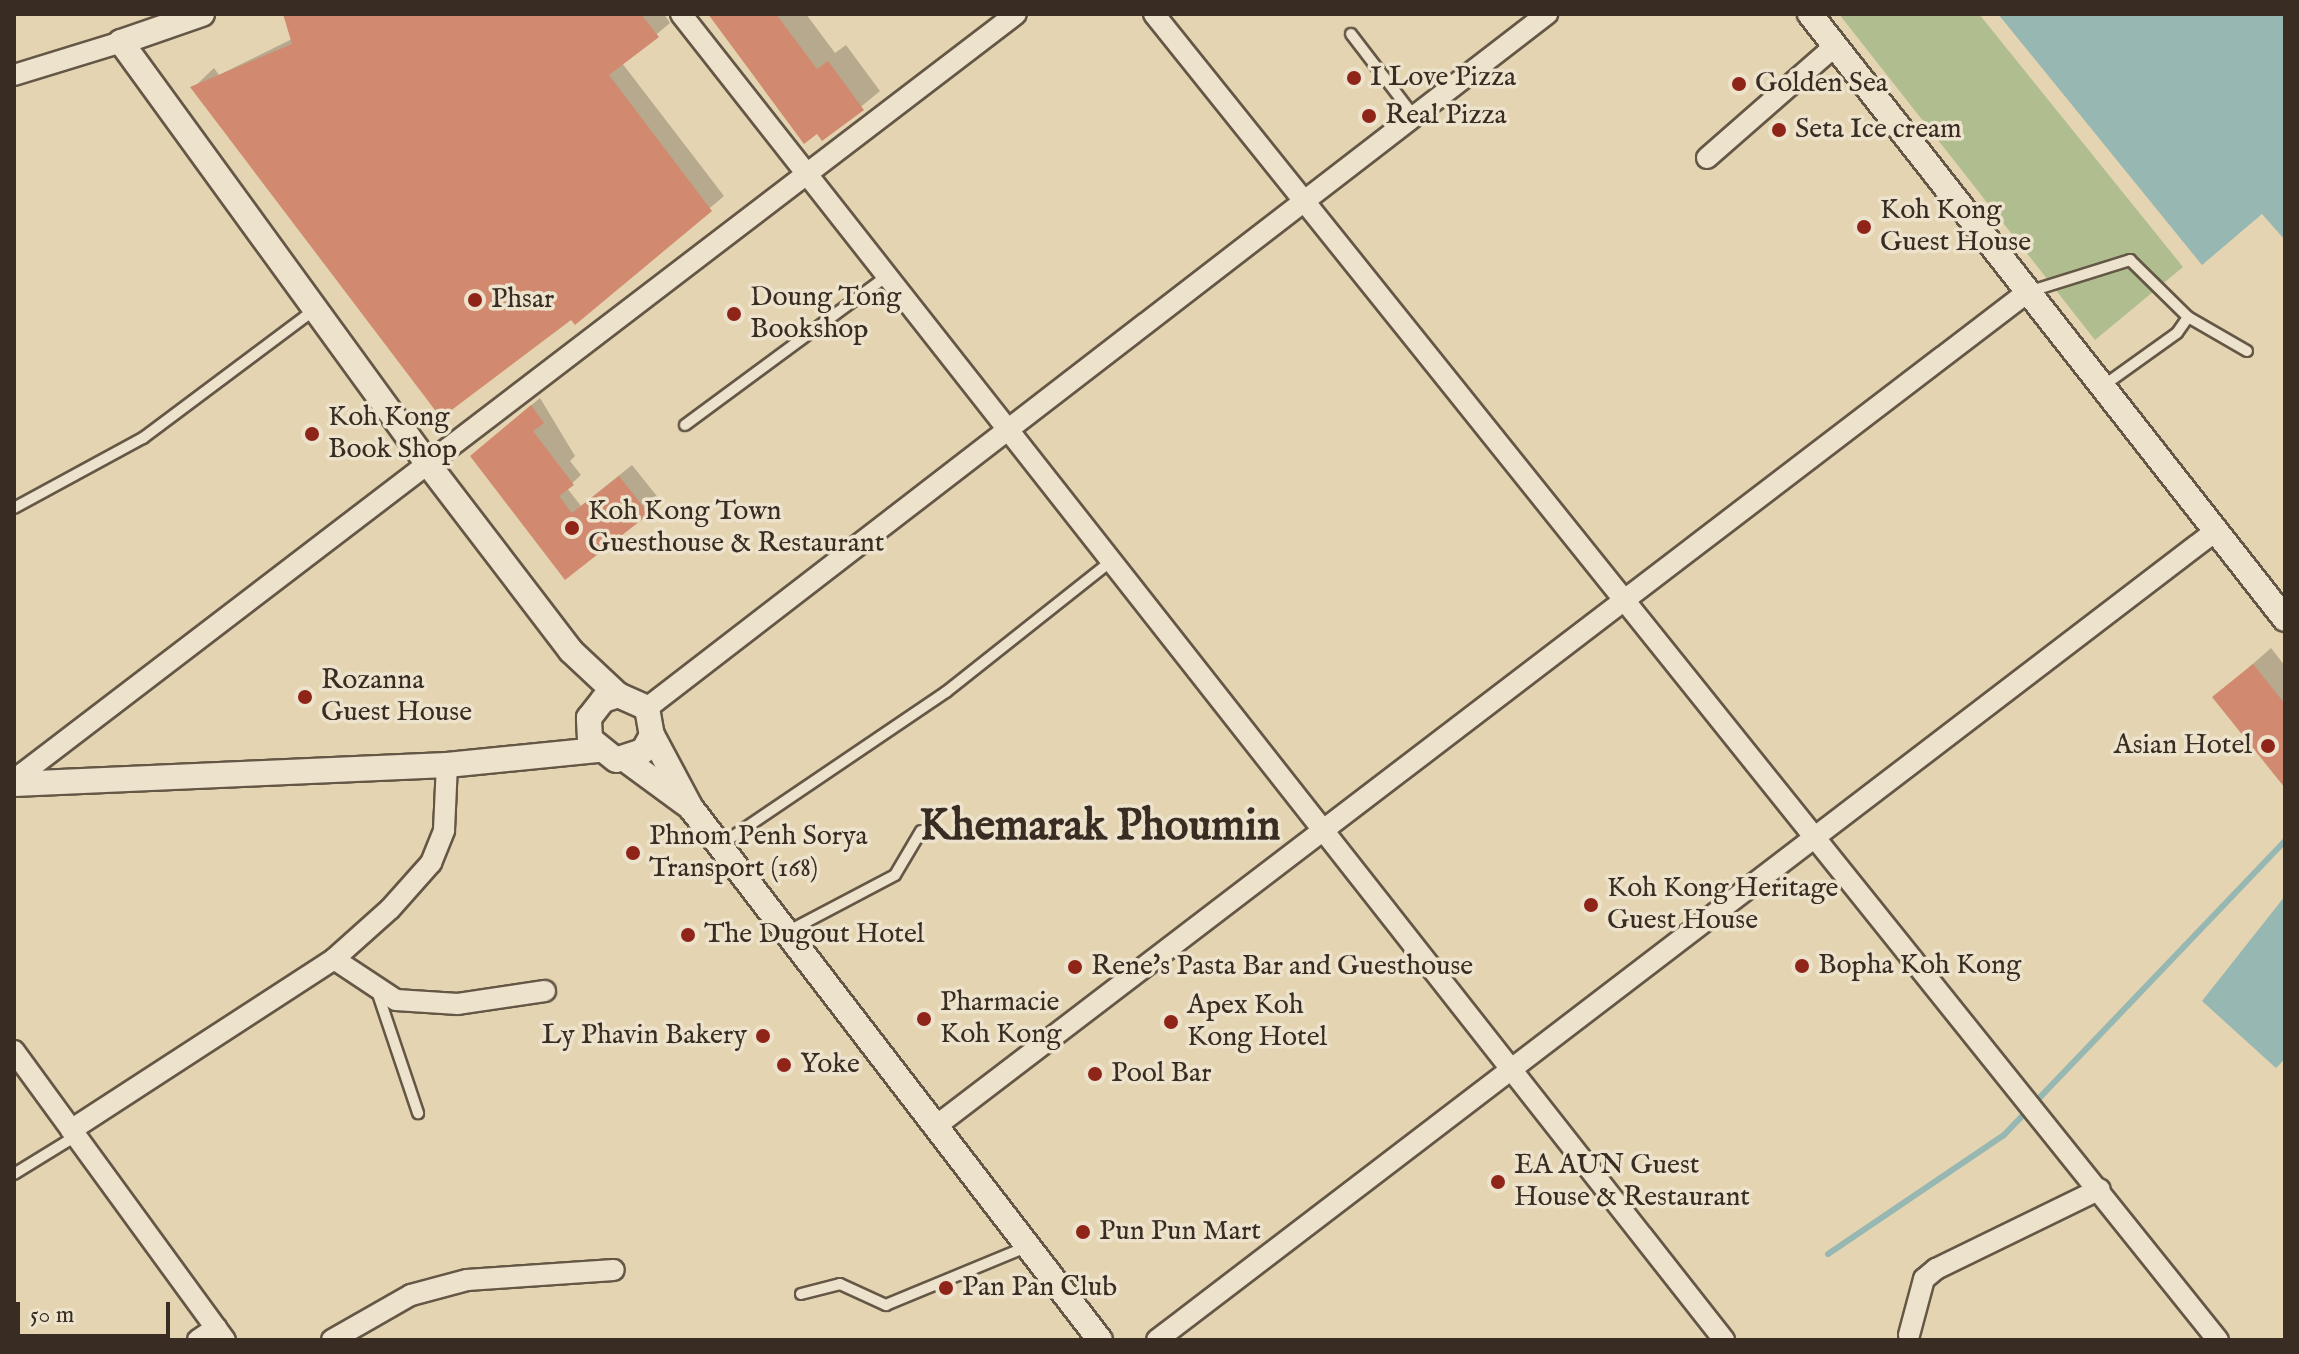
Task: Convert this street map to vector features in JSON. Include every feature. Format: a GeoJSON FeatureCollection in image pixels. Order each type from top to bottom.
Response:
{"type":"FeatureCollection","features":[{"type":"Feature","properties":{"kind":"street"},"geometry":{"type":"LineString","coordinates":[[14,75],[202,14]]}},
{"type":"Feature","properties":{"kind":"street"},"geometry":{"type":"LineString","coordinates":[[681,14],[1724,1340]]}},
{"type":"Feature","properties":{"kind":"street"},"geometry":{"type":"LineString","coordinates":[[14,782],[425,460],[1016,14]]}},
{"type":"Feature","properties":{"kind":"street"},"geometry":{"type":"LineString","coordinates":[[1154,14],[1819,837],[2218,1340]]}},
{"type":"Feature","properties":{"kind":"street"},"geometry":{"type":"LineString","coordinates":[[647,708],[1547,14]]}},
{"type":"Feature","properties":{"kind":"street"},"geometry":{"type":"LineString","coordinates":[[1810,14],[2285,619]]}},
{"type":"Feature","properties":{"kind":"street"},"geometry":{"type":"LineString","coordinates":[[121,42],[313,311],[571,651],[618,695],[647,708]]}},
{"type":"Feature","properties":{"kind":"street"},"geometry":{"type":"LineString","coordinates":[[1707,158],[1835,46]]}},
{"type":"Feature","properties":{"kind":"street"},"geometry":{"type":"LineString","coordinates":[[936,1126],[1628,601],[2029,291]]}},
{"type":"Feature","properties":{"kind":"street"},"geometry":{"type":"LineString","coordinates":[[1157,1340],[1509,1067],[1819,837],[2217,530]]}},
{"type":"Feature","properties":{"kind":"street"},"geometry":{"type":"LineString","coordinates":[[571,651],[597,750]]}},
{"type":"Feature","properties":{"kind":"street"},"geometry":{"type":"LineString","coordinates":[[554,756],[618,695]]}},
{"type":"Feature","properties":{"kind":"street"},"geometry":{"type":"LineString","coordinates":[[647,708],[652,735],[691,808],[1100,1340]]}},
{"type":"Feature","properties":{"kind":"street"},"geometry":{"type":"LineString","coordinates":[[626,760],[652,735]]}},
{"type":"Feature","properties":{"kind":"street"},"geometry":{"type":"LineString","coordinates":[[14,782],[447,765],[597,750],[626,760],[691,808]]}},
{"type":"Feature","properties":{"kind":"street"},"geometry":{"type":"LineString","coordinates":[[74,1133],[334,959],[431,863],[444,830],[447,765]]}},
{"type":"Feature","properties":{"kind":"street"},"geometry":{"type":"LineString","coordinates":[[334,959],[396,1000],[458,1004],[545,991]]}},
{"type":"Feature","properties":{"kind":"street"},"geometry":{"type":"LineString","coordinates":[[14,1051],[220,1334],[198,1340]]}},
{"type":"Feature","properties":{"kind":"street"},"geometry":{"type":"LineString","coordinates":[[1909,1335],[1924,1279],[1936,1269],[2100,1189]]}},
{"type":"Feature","properties":{"kind":"street"},"geometry":{"type":"LineString","coordinates":[[332,1340],[411,1295],[467,1280],[614,1270]]}},
{"type":"Feature","properties":{"kind":"lane"},"geometry":{"type":"LineString","coordinates":[[1351,34],[1414,116]]}},
{"type":"Feature","properties":{"kind":"lane"},"geometry":{"type":"LineString","coordinates":[[2029,291],[2130,260],[2188,317],[2247,351]]}},
{"type":"Feature","properties":{"kind":"lane"},"geometry":{"type":"LineString","coordinates":[[685,425],[887,276]]}},
{"type":"Feature","properties":{"kind":"lane"},"geometry":{"type":"LineString","coordinates":[[14,508],[143,438],[313,311]]}},
{"type":"Feature","properties":{"kind":"lane"},"geometry":{"type":"LineString","coordinates":[[2103,386],[2177,333],[2188,317]]}},
{"type":"Feature","properties":{"kind":"lane"},"geometry":{"type":"LineString","coordinates":[[720,845],[946,692],[1111,561]]}},
{"type":"Feature","properties":{"kind":"lane"},"geometry":{"type":"LineString","coordinates":[[787,932],[895,875],[921,831]]}},
{"type":"Feature","properties":{"kind":"lane"},"geometry":{"type":"LineString","coordinates":[[376,989],[418,1113]]}},
{"type":"Feature","properties":{"kind":"lane"},"geometry":{"type":"LineString","coordinates":[[14,1174],[74,1133]]}},
{"type":"Feature","properties":{"kind":"lane"},"geometry":{"type":"LineString","coordinates":[[801,1294],[840,1284],[886,1305],[1028,1246]]}},
{"type":"Feature","properties":{"kind":"green space"},"geometry":{"type":"Polygon","coordinates":[[[1839,14],[1979,14],[2183,267],[2095,340],[1839,14]]]}},
{"type":"Feature","properties":{"kind":"water"},"geometry":{"type":"Polygon","coordinates":[[[1998,14],[2285,14],[2285,240],[2262,214],[2202,265],[1998,14]]]}},
{"type":"Feature","properties":{"kind":"water"},"geometry":{"type":"Polygon","coordinates":[[[2285,896],[2285,1059],[2276,1068],[2202,1001],[2285,896]]]}},
{"type":"Feature","properties":{"kind":"building","name":"Phsar"},"geometry":{"type":"Polygon","coordinates":[[[283,14],[641,14],[659,37],[609,75],[712,211],[575,325],[571,320],[441,418],[190,87],[292,44],[283,14]]]}},
{"type":"Feature","properties":{"kind":"building"},"geometry":{"type":"Polygon","coordinates":[[[708,14],[776,14],[817,69],[828,61],[864,110],[822,141],[817,134],[804,144],[708,14]]]}},
{"type":"Feature","properties":{"kind":"building"},"geometry":{"type":"Polygon","coordinates":[[[531,405],[544,423],[533,431],[574,485],[559,496],[572,513],[619,476],[649,514],[565,580],[470,456],[531,405]]]}},
{"type":"Feature","properties":{"kind":"building","name":"Asian Hotel"},"geometry":{"type":"Polygon","coordinates":[[[2253,664],[2285,704],[2285,788],[2212,697],[2253,664]]]}},
{"type":"Feature","properties":{"kind":"waterway"},"geometry":{"type":"LineString","coordinates":[[1828,1254],[2004,1135],[2285,841]]}},
{"type":"Feature","properties":{"kind":"place","name":"I Love Pizza"},"geometry":{"type":"Point","coordinates":[1354,78]}},
{"type":"Feature","properties":{"kind":"place","name":"Golden Sea"},"geometry":{"type":"Point","coordinates":[1739,84]}},
{"type":"Feature","properties":{"kind":"place","name":"Real Pizza"},"geometry":{"type":"Point","coordinates":[1369,116]}},
{"type":"Feature","properties":{"kind":"place","name":"Seta Ice cream"},"geometry":{"type":"Point","coordinates":[1779,130]}},
{"type":"Feature","properties":{"kind":"place","name":"Koh Kong Guest House"},"geometry":{"type":"Point","coordinates":[1864,227]}},
{"type":"Feature","properties":{"kind":"place","name":"Phsar"},"geometry":{"type":"Point","coordinates":[475,300]}},
{"type":"Feature","properties":{"kind":"place","name":"Doung Tong Bookshop"},"geometry":{"type":"Point","coordinates":[734,314]}},
{"type":"Feature","properties":{"kind":"place","name":"Koh Kong Book Shop"},"geometry":{"type":"Point","coordinates":[312,434]}},
{"type":"Feature","properties":{"kind":"place","name":"Koh Kong Town Guesthouse & Restaurant"},"geometry":{"type":"Point","coordinates":[572,528]}},
{"type":"Feature","properties":{"kind":"place","name":"Rozanna Guest House"},"geometry":{"type":"Point","coordinates":[305,697]}},
{"type":"Feature","properties":{"kind":"place","name":"Asian Hotel"},"geometry":{"type":"Point","coordinates":[2268,746]}},
{"type":"Feature","properties":{"kind":"place","name":"Phnom Penh Sorya Transport (168)"},"geometry":{"type":"Point","coordinates":[633,853]}},
{"type":"Feature","properties":{"kind":"place","name":"Koh Kong Heritage Guest House"},"geometry":{"type":"Point","coordinates":[1591,905]}},
{"type":"Feature","properties":{"kind":"place","name":"The Dugout Hotel"},"geometry":{"type":"Point","coordinates":[688,935]}},
{"type":"Feature","properties":{"kind":"place","name":"Bopha Koh Kong"},"geometry":{"type":"Point","coordinates":[1802,966]}},
{"type":"Feature","properties":{"kind":"place","name":"Rene's Pasta Bar and Guesthouse"},"geometry":{"type":"Point","coordinates":[1075,967]}},
{"type":"Feature","properties":{"kind":"place","name":"Pharmacie Koh Kong"},"geometry":{"type":"Point","coordinates":[924,1019]}},
{"type":"Feature","properties":{"kind":"place","name":"Apex Koh Kong Hotel"},"geometry":{"type":"Point","coordinates":[1171,1022]}},
{"type":"Feature","properties":{"kind":"place","name":"Ly Phavin Bakery"},"geometry":{"type":"Point","coordinates":[763,1036]}},
{"type":"Feature","properties":{"kind":"place","name":"Yoke"},"geometry":{"type":"Point","coordinates":[784,1065]}},
{"type":"Feature","properties":{"kind":"place","name":"Pool Bar"},"geometry":{"type":"Point","coordinates":[1095,1074]}},
{"type":"Feature","properties":{"kind":"place","name":"EA AUN Guest House & Restaurant"},"geometry":{"type":"Point","coordinates":[1498,1182]}},
{"type":"Feature","properties":{"kind":"place","name":"Pun Pun Mart"},"geometry":{"type":"Point","coordinates":[1083,1232]}},
{"type":"Feature","properties":{"kind":"place","name":"Pan Pan Club"},"geometry":{"type":"Point","coordinates":[946,1288]}},
{"type":"Feature","properties":{"kind":"district","name":"Khemarak Phoumin"},"geometry":{"type":"Point","coordinates":[1100,827]}}]}
